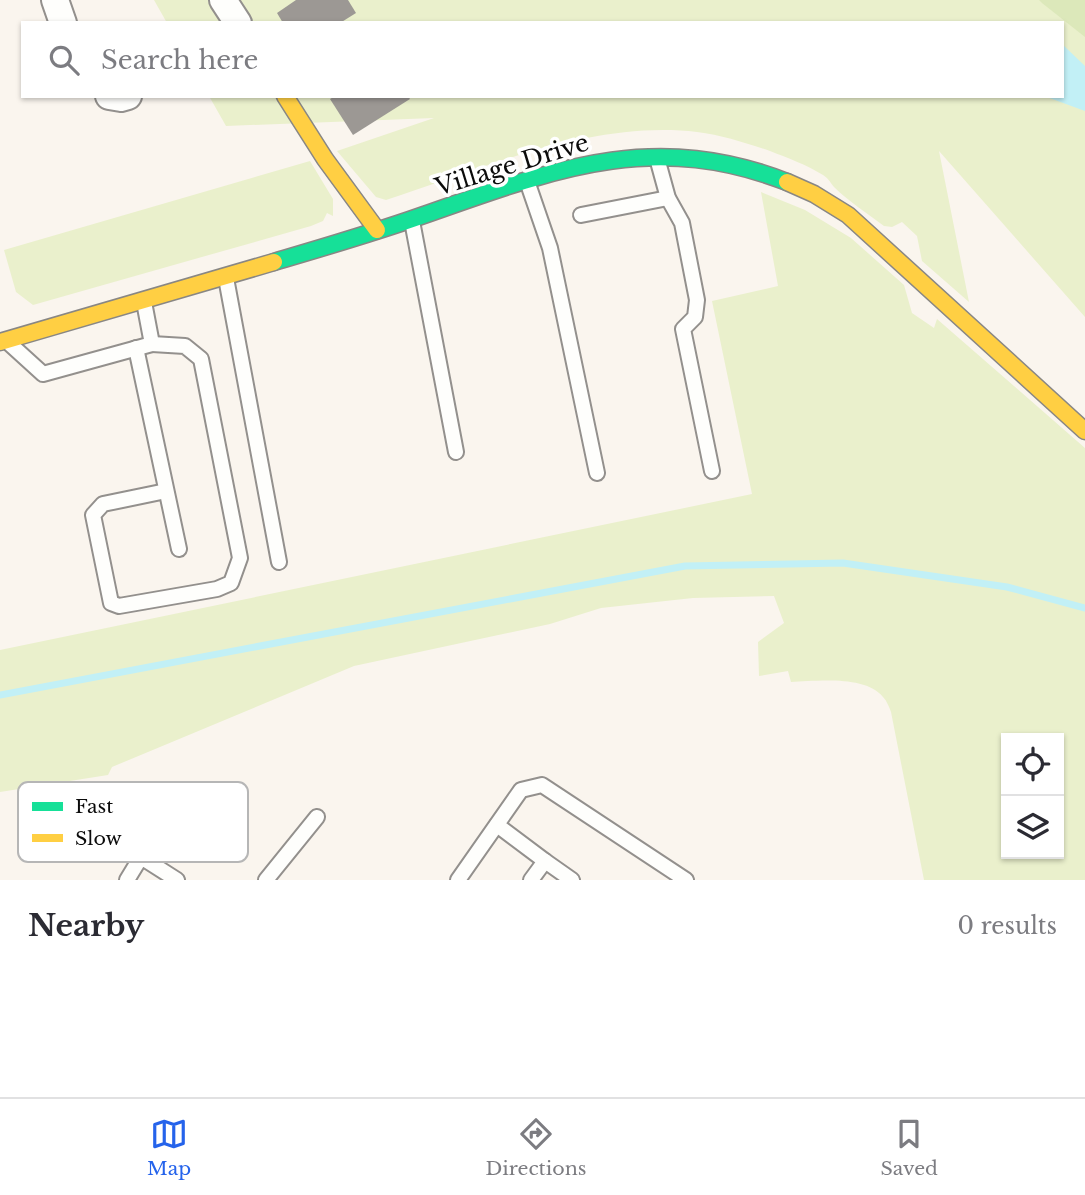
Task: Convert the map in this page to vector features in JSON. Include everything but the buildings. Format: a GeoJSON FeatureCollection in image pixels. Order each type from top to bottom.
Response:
{"type":"FeatureCollection","features":[{"type":"Feature","properties":{"kind":"street"},"geometry":{"type":"LineString","coordinates":[[55,0],[62,21]]}},
{"type":"Feature","properties":{"kind":"street"},"geometry":{"type":"LineString","coordinates":[[223,0],[236,21]]}},
{"type":"Feature","properties":{"kind":"street"},"geometry":{"type":"LineString","coordinates":[[286,98],[377,230]]}},
{"type":"Feature","properties":{"kind":"street","name":"Village Drive"},"geometry":{"type":"LineString","coordinates":[[2,334],[226,277],[576,166],[619,159],[683,157],[761,171],[804,189],[848,215],[1085,431]]}},
{"type":"Feature","properties":{"kind":"lane"},"geometry":{"type":"LineString","coordinates":[[657,157],[668,198],[682,223],[697,300],[695,317],[683,329],[712,471]]}},
{"type":"Feature","properties":{"kind":"lane"},"geometry":{"type":"LineString","coordinates":[[526,180],[550,248],[597,473]]}},
{"type":"Feature","properties":{"kind":"lane"},"geometry":{"type":"LineString","coordinates":[[581,215],[668,198]]}},
{"type":"Feature","properties":{"kind":"lane"},"geometry":{"type":"LineString","coordinates":[[412,219],[456,452]]}},
{"type":"Feature","properties":{"kind":"lane"},"geometry":{"type":"LineString","coordinates":[[226,277],[279,562]]}},
{"type":"Feature","properties":{"kind":"lane"},"geometry":{"type":"LineString","coordinates":[[144,300],[152,344]]}},
{"type":"Feature","properties":{"kind":"lane"},"geometry":{"type":"LineString","coordinates":[[2,334],[43,374],[152,344],[185,346],[201,359],[240,558],[231,583],[217,589],[119,606],[111,603],[93,515],[103,504],[166,491]]}},
{"type":"Feature","properties":{"kind":"lane"},"geometry":{"type":"LineString","coordinates":[[136,348],[179,549]]}},
{"type":"Feature","properties":{"kind":"lane"},"geometry":{"type":"LineString","coordinates":[[458,880],[521,790],[542,785],[686,880]]}},
{"type":"Feature","properties":{"kind":"lane"},"geometry":{"type":"LineString","coordinates":[[266,880],[317,817]]}},
{"type":"Feature","properties":{"kind":"lane"},"geometry":{"type":"LineString","coordinates":[[497,824],[572,880]]}},
{"type":"Feature","properties":{"kind":"lane"},"geometry":{"type":"LineString","coordinates":[[531,880],[545,861]]}},
{"type":"Feature","properties":{"kind":"lane"},"geometry":{"type":"LineString","coordinates":[[127,880],[138,862]]}},
{"type":"Feature","properties":{"kind":"lane"},"geometry":{"type":"LineString","coordinates":[[149,862],[177,880]]}},
{"type":"Feature","properties":{"kind":"green space"},"geometry":{"type":"Polygon","coordinates":[[[154,0],[1085,0],[1085,317],[939,151],[969,302],[922,261],[917,236],[902,222],[892,227],[884,226],[845,197],[817,171],[770,151],[716,135],[658,130],[578,140],[500,161],[386,200],[376,197],[337,151],[434,118],[226,126],[210,98],[1064,98],[1064,21],[166,21],[154,0]]]}},
{"type":"Feature","properties":{"kind":"green space"},"geometry":{"type":"Polygon","coordinates":[[[1039,0],[1085,0],[1085,37],[1042,3],[1039,0]]]}},
{"type":"Feature","properties":{"kind":"green space"},"geometry":{"type":"Polygon","coordinates":[[[310,161],[333,199],[333,216],[327,213],[323,221],[33,305],[16,292],[4,250],[310,161]]]}},
{"type":"Feature","properties":{"kind":"green space"},"geometry":{"type":"Polygon","coordinates":[[[761,192],[805,210],[851,238],[904,285],[912,313],[934,328],[937,319],[1085,448],[1085,880],[924,880],[891,712],[884,699],[875,690],[853,682],[791,682],[788,671],[759,676],[758,642],[784,623],[774,596],[693,598],[601,608],[550,624],[354,666],[112,767],[108,775],[64,782],[18,782],[18,789],[0,792],[0,650],[752,494],[712,301],[778,286],[761,192]]]}},
{"type":"Feature","properties":{"kind":"water"},"geometry":{"type":"Polygon","coordinates":[[[1064,46],[1085,66],[1085,111],[1049,98],[1064,98],[1064,46]]]}},
{"type":"Feature","properties":{"kind":"waterway"},"geometry":{"type":"LineString","coordinates":[[0,695],[685,566],[843,563],[1007,587],[1085,608]]}},
{"type":"Feature","properties":{"kind":"traffic: fast"},"geometry":{"type":"LineString","coordinates":[[274,262],[385,228],[513,184],[601,162],[645,158],[691,159],[738,166],[787,182]]}},
{"type":"Feature","properties":{"kind":"traffic: slow"},"geometry":{"type":"LineString","coordinates":[[286,98],[325,159],[377,230]]}},
{"type":"Feature","properties":{"kind":"traffic: slow"},"geometry":{"type":"LineString","coordinates":[[787,182],[814,194],[848,215],[1085,431]]}},
{"type":"Feature","properties":{"kind":"traffic: slow"},"geometry":{"type":"LineString","coordinates":[[0,342],[274,262]]}}]}
